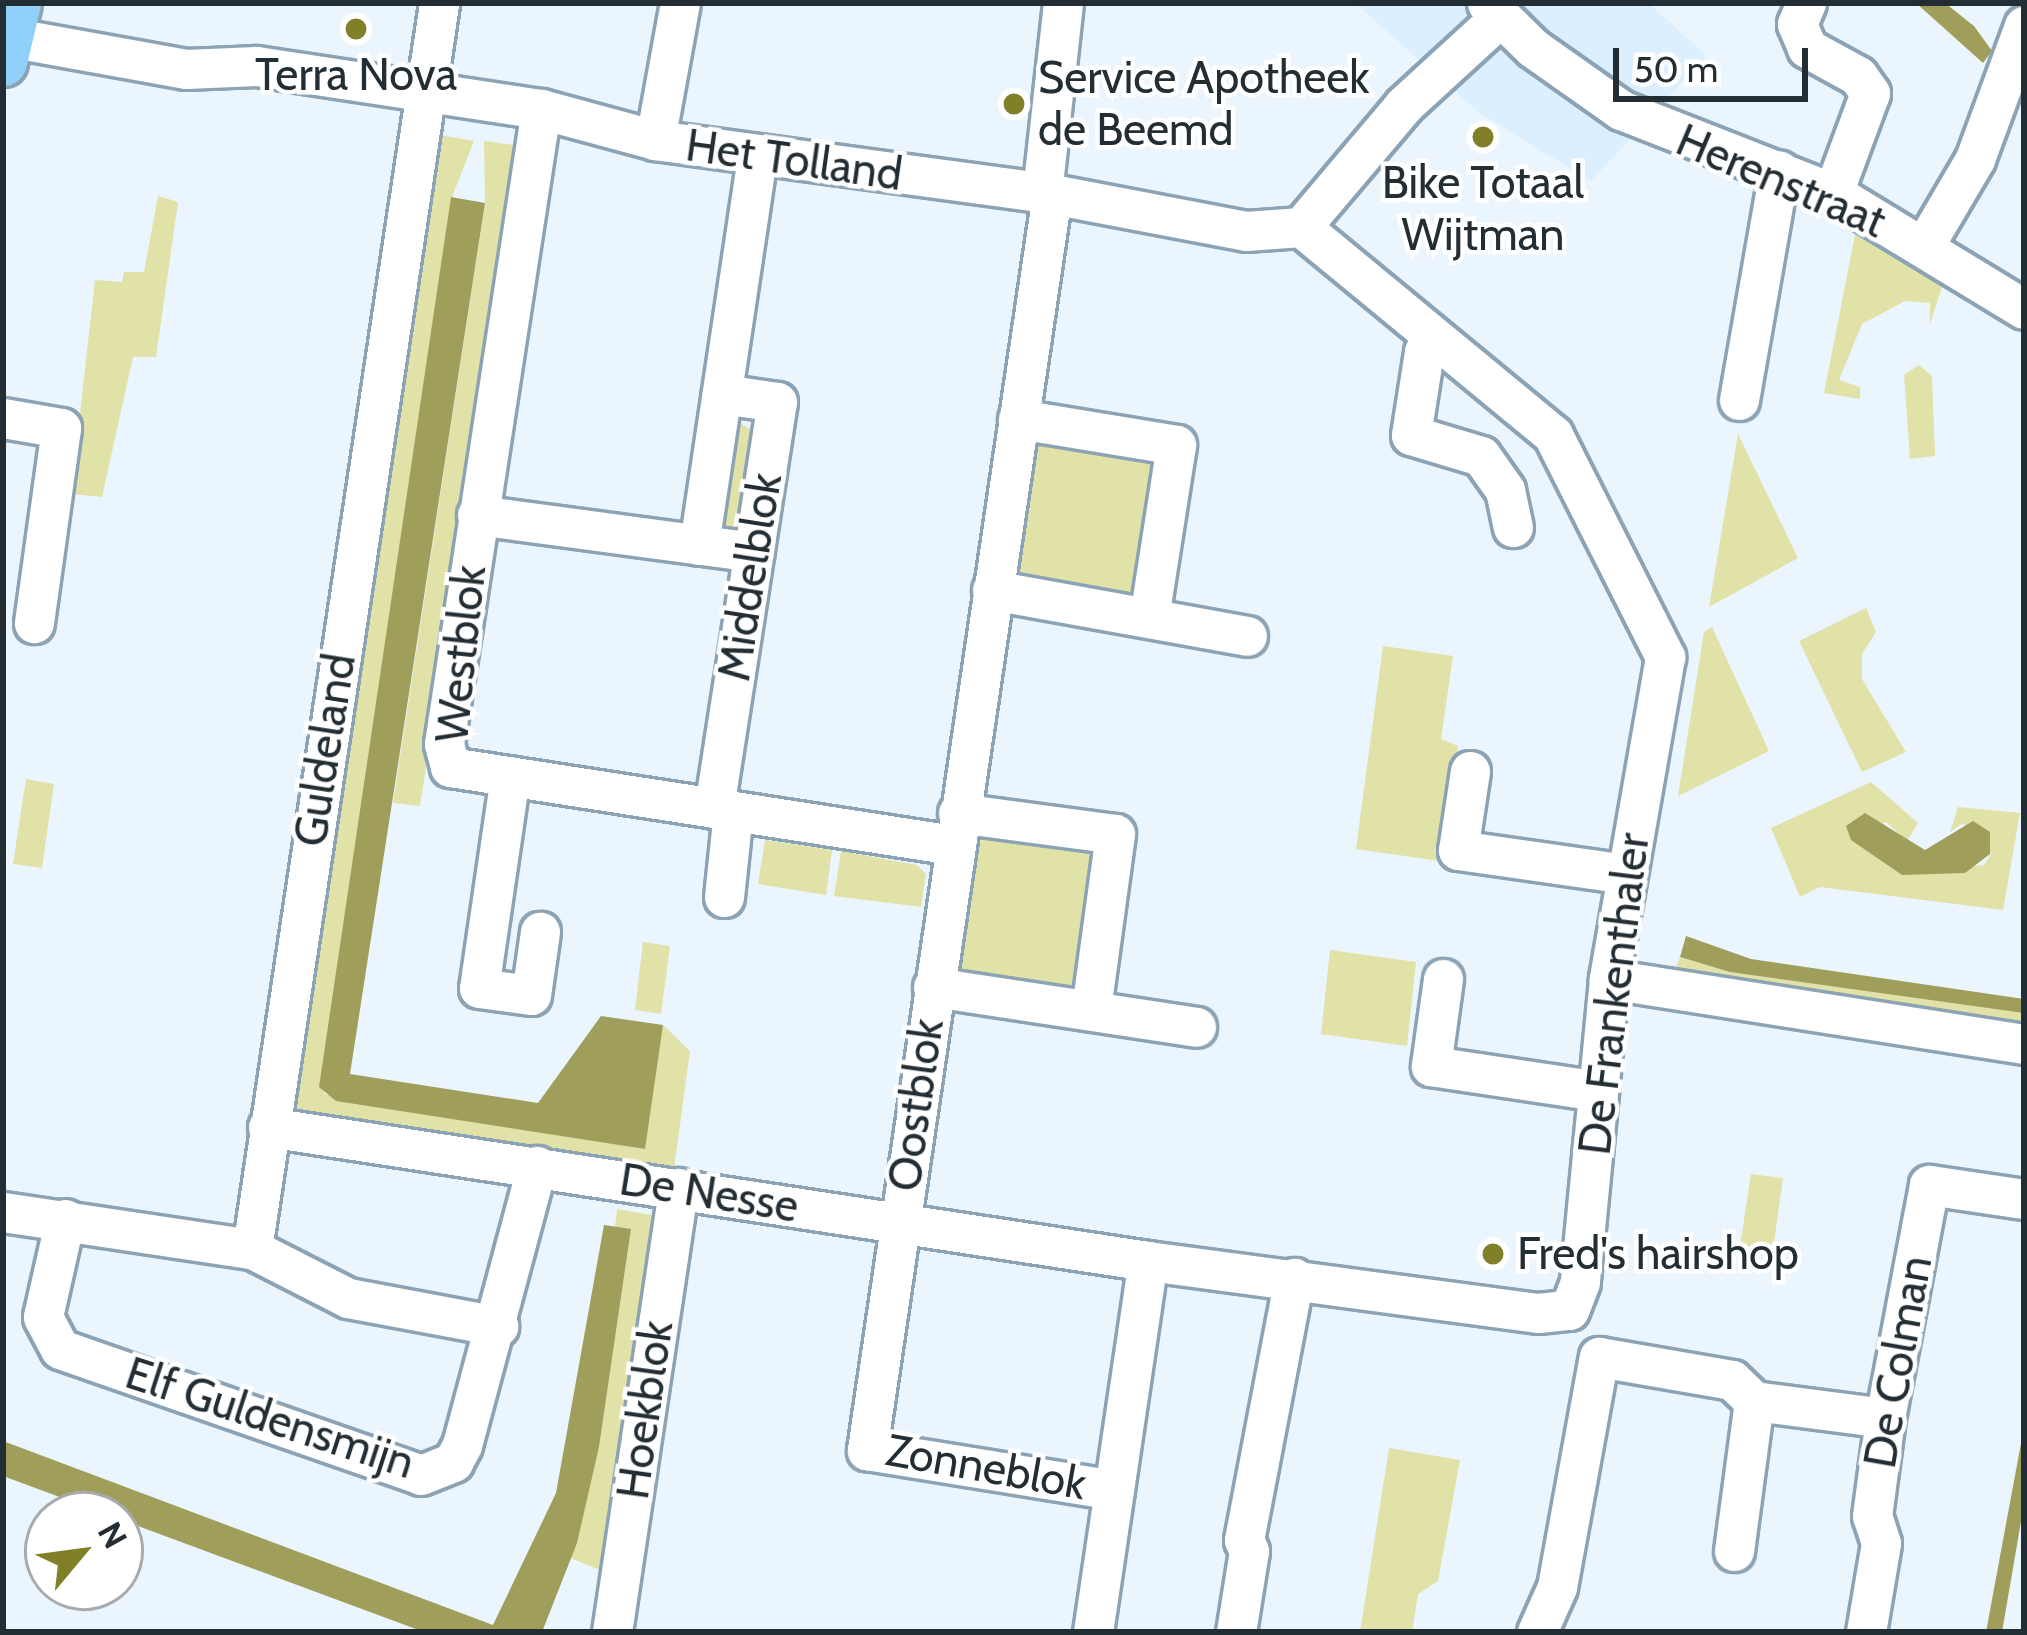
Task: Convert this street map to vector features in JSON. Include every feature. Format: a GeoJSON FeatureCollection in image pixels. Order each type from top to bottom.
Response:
{"type":"FeatureCollection","features":[{"type":"Feature","properties":{"kind":"street","name":"Guldeland"},"geometry":{"type":"LineString","coordinates":[[252,1250],[439,3]]}},
{"type":"Feature","properties":{"kind":"street"},"geometry":{"type":"LineString","coordinates":[[655,140],[680,3]]}},
{"type":"Feature","properties":{"kind":"street","name":"Oostblok"},"geometry":{"type":"LineString","coordinates":[[899,1222],[1018,419],[1047,194],[1063,3]]}},
{"type":"Feature","properties":{"kind":"street"},"geometry":{"type":"LineString","coordinates":[[1806,3],[1797,24],[1807,49],[1858,76],[1870,92],[1833,193]]}},
{"type":"Feature","properties":{"kind":"street"},"geometry":{"type":"LineString","coordinates":[[1301,227],[1493,10]]}},
{"type":"Feature","properties":{"kind":"street","name":"Herenstraat"},"geometry":{"type":"LineString","coordinates":[[1493,10],[1593,93],[1648,124],[1833,193],[2024,309]]}},
{"type":"Feature","properties":{"kind":"street"},"geometry":{"type":"LineString","coordinates":[[1924,246],[1975,159],[2024,26]]}},
{"type":"Feature","properties":{"kind":"street","name":"Het Tolland"},"geometry":{"type":"LineString","coordinates":[[8,35],[186,69],[256,66],[541,109],[655,140],[1047,194],[1246,231],[1301,227]]}},
{"type":"Feature","properties":{"kind":"street","name":"Westblok"},"geometry":{"type":"LineString","coordinates":[[541,109],[444,744],[450,767],[723,809],[956,829]]}},
{"type":"Feature","properties":{"kind":"street","name":"Middelblok"},"geometry":{"type":"LineString","coordinates":[[699,545],[757,157]]}},
{"type":"Feature","properties":{"kind":"street"},"geometry":{"type":"LineString","coordinates":[[1739,400],[1779,170]]}},
{"type":"Feature","properties":{"kind":"street","name":"De Frankenthaler"},"geometry":{"type":"LineString","coordinates":[[1301,227],[1552,435],[1665,657],[1609,980],[1580,1282],[1569,1310]]}},
{"type":"Feature","properties":{"kind":"street"},"geometry":{"type":"LineString","coordinates":[[1434,338],[1424,352],[1411,435],[1481,456],[1505,490],[1513,527]]}},
{"type":"Feature","properties":{"kind":"street","name":"Middelblok"},"geometry":{"type":"LineString","coordinates":[[722,394],[777,402],[723,809],[724,898]]}},
{"type":"Feature","properties":{"kind":"street"},"geometry":{"type":"LineString","coordinates":[[3,418],[61,428],[34,623]]}},
{"type":"Feature","properties":{"kind":"street"},"geometry":{"type":"LineString","coordinates":[[1018,419],[1176,446],[1149,617]]}},
{"type":"Feature","properties":{"kind":"street"},"geometry":{"type":"LineString","coordinates":[[477,515],[754,552]]}},
{"type":"Feature","properties":{"kind":"street"},"geometry":{"type":"LineString","coordinates":[[992,590],[1247,636]]}},
{"type":"Feature","properties":{"kind":"street"},"geometry":{"type":"LineString","coordinates":[[1470,771],[1458,850],[1626,874]]}},
{"type":"Feature","properties":{"kind":"street"},"geometry":{"type":"LineString","coordinates":[[509,776],[479,988],[532,995],[540,932]]}},
{"type":"Feature","properties":{"kind":"street"},"geometry":{"type":"LineString","coordinates":[[956,829],[1115,834],[1091,1009]]}},
{"type":"Feature","properties":{"kind":"street"},"geometry":{"type":"LineString","coordinates":[[1443,980],[1431,1066],[1598,1091]]}},
{"type":"Feature","properties":{"kind":"street"},"geometry":{"type":"LineString","coordinates":[[1609,980],[2024,1044]]}},
{"type":"Feature","properties":{"kind":"street","name":"Oostblok"},"geometry":{"type":"LineString","coordinates":[[933,987],[1196,1027]]}},
{"type":"Feature","properties":{"kind":"street","name":"De Nesse"},"geometry":{"type":"LineString","coordinates":[[268,1127],[1148,1261]]}},
{"type":"Feature","properties":{"kind":"street","name":"Elf Guldensmijn"},"geometry":{"type":"LineString","coordinates":[[65,1219],[43,1317],[60,1348],[421,1475],[452,1462],[462,1445],[498,1326],[537,1166]]}},
{"type":"Feature","properties":{"kind":"street","name":"De Colman"},"geometry":{"type":"LineString","coordinates":[[1866,1632],[1882,1544],[1872,1516],[1885,1418],[1929,1185],[2024,1199]]}},
{"type":"Feature","properties":{"kind":"street","name":"Hoekblok"},"geometry":{"type":"LineString","coordinates":[[612,1632],[678,1188]]}},
{"type":"Feature","properties":{"kind":"street"},"geometry":{"type":"LineString","coordinates":[[3,1212],[252,1250],[348,1298],[498,1326]]}},
{"type":"Feature","properties":{"kind":"street","name":"Zonneblok"},"geometry":{"type":"LineString","coordinates":[[899,1222],[867,1450],[1114,1490]]}},
{"type":"Feature","properties":{"kind":"street"},"geometry":{"type":"LineString","coordinates":[[1094,1632],[1148,1261],[1538,1313],[1569,1310],[1599,1358],[1557,1588],[1538,1632]]}},
{"type":"Feature","properties":{"kind":"street"},"geometry":{"type":"LineString","coordinates":[[1236,1632],[1249,1551],[1244,1540],[1294,1278]]}},
{"type":"Feature","properties":{"kind":"street"},"geometry":{"type":"LineString","coordinates":[[1599,1358],[1732,1380],[1754,1401],[1885,1418]]}},
{"type":"Feature","properties":{"kind":"street"},"geometry":{"type":"LineString","coordinates":[[1734,1551],[1754,1401]]}},
{"type":"Feature","properties":{"kind":"shaded area"},"geometry":{"type":"Polygon","coordinates":[[[1355,3],[1649,3],[1706,56],[1591,181],[1481,114],[1355,3]]]}},
{"type":"Feature","properties":{"kind":"shaded area"},"geometry":{"type":"Polygon","coordinates":[[[1916,3],[1945,3],[1974,26],[1992,51],[1983,63],[1916,3]]]}},
{"type":"Feature","properties":{"kind":"shaded area"},"geometry":{"type":"Polygon","coordinates":[[[451,197],[485,203],[350,1074],[538,1103],[601,1016],[663,1025],[645,1149],[336,1101],[319,1087],[451,197]]]}},
{"type":"Feature","properties":{"kind":"shaded area"},"geometry":{"type":"Polygon","coordinates":[[[1865,813],[1925,850],[1973,821],[1990,832],[1990,854],[1965,873],[1902,875],[1851,840],[1846,826],[1865,813]]]}},
{"type":"Feature","properties":{"kind":"shaded area"},"geometry":{"type":"Polygon","coordinates":[[[1686,936],[1751,959],[2024,999],[2024,1013],[1730,972],[1680,957],[1686,936]]]}},
{"type":"Feature","properties":{"kind":"shaded area"},"geometry":{"type":"Polygon","coordinates":[[[604,1225],[631,1229],[599,1447],[577,1543],[542,1632],[424,1632],[144,1528],[144,1494],[493,1625],[556,1493],[604,1225]]]}},
{"type":"Feature","properties":{"kind":"shaded area"},"geometry":{"type":"Polygon","coordinates":[[[2024,1427],[2024,1504],[2002,1632],[1986,1632],[2024,1427]]]}},
{"type":"Feature","properties":{"kind":"shaded area"},"geometry":{"type":"Polygon","coordinates":[[[3,1441],[136,1491],[43,1491],[3,1476],[3,1441]]]}},
{"type":"Feature","properties":{"kind":"green space"},"geometry":{"type":"Polygon","coordinates":[[[440,135],[474,141],[452,197],[324,1094],[644,1149],[663,1025],[690,1051],[674,1169],[296,1118],[288,1100],[440,135]]]}},
{"type":"Feature","properties":{"kind":"green space"},"geometry":{"type":"Polygon","coordinates":[[[484,141],[522,146],[420,806],[393,803],[485,204],[484,141]]]}},
{"type":"Feature","properties":{"kind":"green space"},"geometry":{"type":"Polygon","coordinates":[[[158,196],[178,202],[156,357],[133,357],[102,497],[71,494],[95,280],[122,282],[124,272],[144,272],[158,196]]]}},
{"type":"Feature","properties":{"kind":"green space"},"geometry":{"type":"Polygon","coordinates":[[[1855,235],[1943,284],[1930,324],[1930,303],[1905,301],[1862,324],[1839,380],[1860,387],[1860,399],[1824,393],[1855,235]]]}},
{"type":"Feature","properties":{"kind":"green space"},"geometry":{"type":"Polygon","coordinates":[[[1919,365],[1932,376],[1935,456],[1910,459],[1904,375],[1919,365]]]}},
{"type":"Feature","properties":{"kind":"green space"},"geometry":{"type":"Polygon","coordinates":[[[738,422],[753,431],[741,526],[732,534],[715,523],[729,428],[738,422]]]}},
{"type":"Feature","properties":{"kind":"green space"},"geometry":{"type":"Polygon","coordinates":[[[1738,434],[1798,558],[1709,607],[1738,434]]]}},
{"type":"Feature","properties":{"kind":"green space"},"geometry":{"type":"Polygon","coordinates":[[[1023,435],[1159,461],[1138,597],[1002,573],[1023,435]]]}},
{"type":"Feature","properties":{"kind":"green space"},"geometry":{"type":"Polygon","coordinates":[[[1866,608],[1876,632],[1862,654],[1862,679],[1906,752],[1862,772],[1799,641],[1866,608]]]}},
{"type":"Feature","properties":{"kind":"green space"},"geometry":{"type":"Polygon","coordinates":[[[1712,627],[1769,751],[1678,796],[1704,632],[1712,627]]]}},
{"type":"Feature","properties":{"kind":"green space"},"geometry":{"type":"Polygon","coordinates":[[[1383,646],[1453,656],[1441,739],[1458,746],[1440,861],[1356,849],[1383,646]]]}},
{"type":"Feature","properties":{"kind":"green space"},"geometry":{"type":"Polygon","coordinates":[[[26,779],[54,784],[42,868],[13,864],[26,779]]]}},
{"type":"Feature","properties":{"kind":"green space"},"geometry":{"type":"Polygon","coordinates":[[[1871,782],[1918,823],[1907,841],[1886,822],[1851,839],[1902,875],[1984,865],[1991,854],[1963,823],[1950,832],[1958,807],[2020,813],[2003,910],[1820,887],[1800,897],[1771,828],[1871,782]]]}},
{"type":"Feature","properties":{"kind":"green space"},"geometry":{"type":"Polygon","coordinates":[[[973,831],[1100,847],[1083,989],[955,974],[973,831]]]}},
{"type":"Feature","properties":{"kind":"green space"},"geometry":{"type":"Polygon","coordinates":[[[765,840],[832,850],[826,895],[758,884],[765,840]]]}},
{"type":"Feature","properties":{"kind":"green space"},"geometry":{"type":"Polygon","coordinates":[[[841,851],[917,865],[926,874],[921,907],[834,896],[841,851]]]}},
{"type":"Feature","properties":{"kind":"green space"},"geometry":{"type":"Polygon","coordinates":[[[643,942],[670,946],[661,1014],[635,1010],[643,942]]]}},
{"type":"Feature","properties":{"kind":"green space"},"geometry":{"type":"Polygon","coordinates":[[[1330,950],[1416,962],[1407,1046],[1321,1034],[1330,950]]]}},
{"type":"Feature","properties":{"kind":"green space"},"geometry":{"type":"Polygon","coordinates":[[[1680,957],[1730,972],[2024,1012],[2024,1029],[1672,978],[1680,957]]]}},
{"type":"Feature","properties":{"kind":"green space"},"geometry":{"type":"Polygon","coordinates":[[[1751,1174],[1783,1178],[1773,1250],[1740,1246],[1751,1174]]]}},
{"type":"Feature","properties":{"kind":"green space"},"geometry":{"type":"Polygon","coordinates":[[[617,1209],[652,1215],[600,1570],[571,1558],[599,1447],[631,1230],[615,1227],[617,1209]]]}},
{"type":"Feature","properties":{"kind":"green space"},"geometry":{"type":"Polygon","coordinates":[[[1389,1448],[1460,1460],[1438,1581],[1418,1594],[1412,1632],[1360,1632],[1389,1448]]]}},
{"type":"Feature","properties":{"kind":"place","name":"Terra Nova"},"geometry":{"type":"Point","coordinates":[356,29]}},
{"type":"Feature","properties":{"kind":"place","name":"Service Apotheek de Beemd"},"geometry":{"type":"Point","coordinates":[1014,104]}},
{"type":"Feature","properties":{"kind":"place","name":"Bike Totaal Wijtman"},"geometry":{"type":"Point","coordinates":[1483,137]}},
{"type":"Feature","properties":{"kind":"place","name":"Fred's hairshop"},"geometry":{"type":"Point","coordinates":[1493,1254]}}]}
